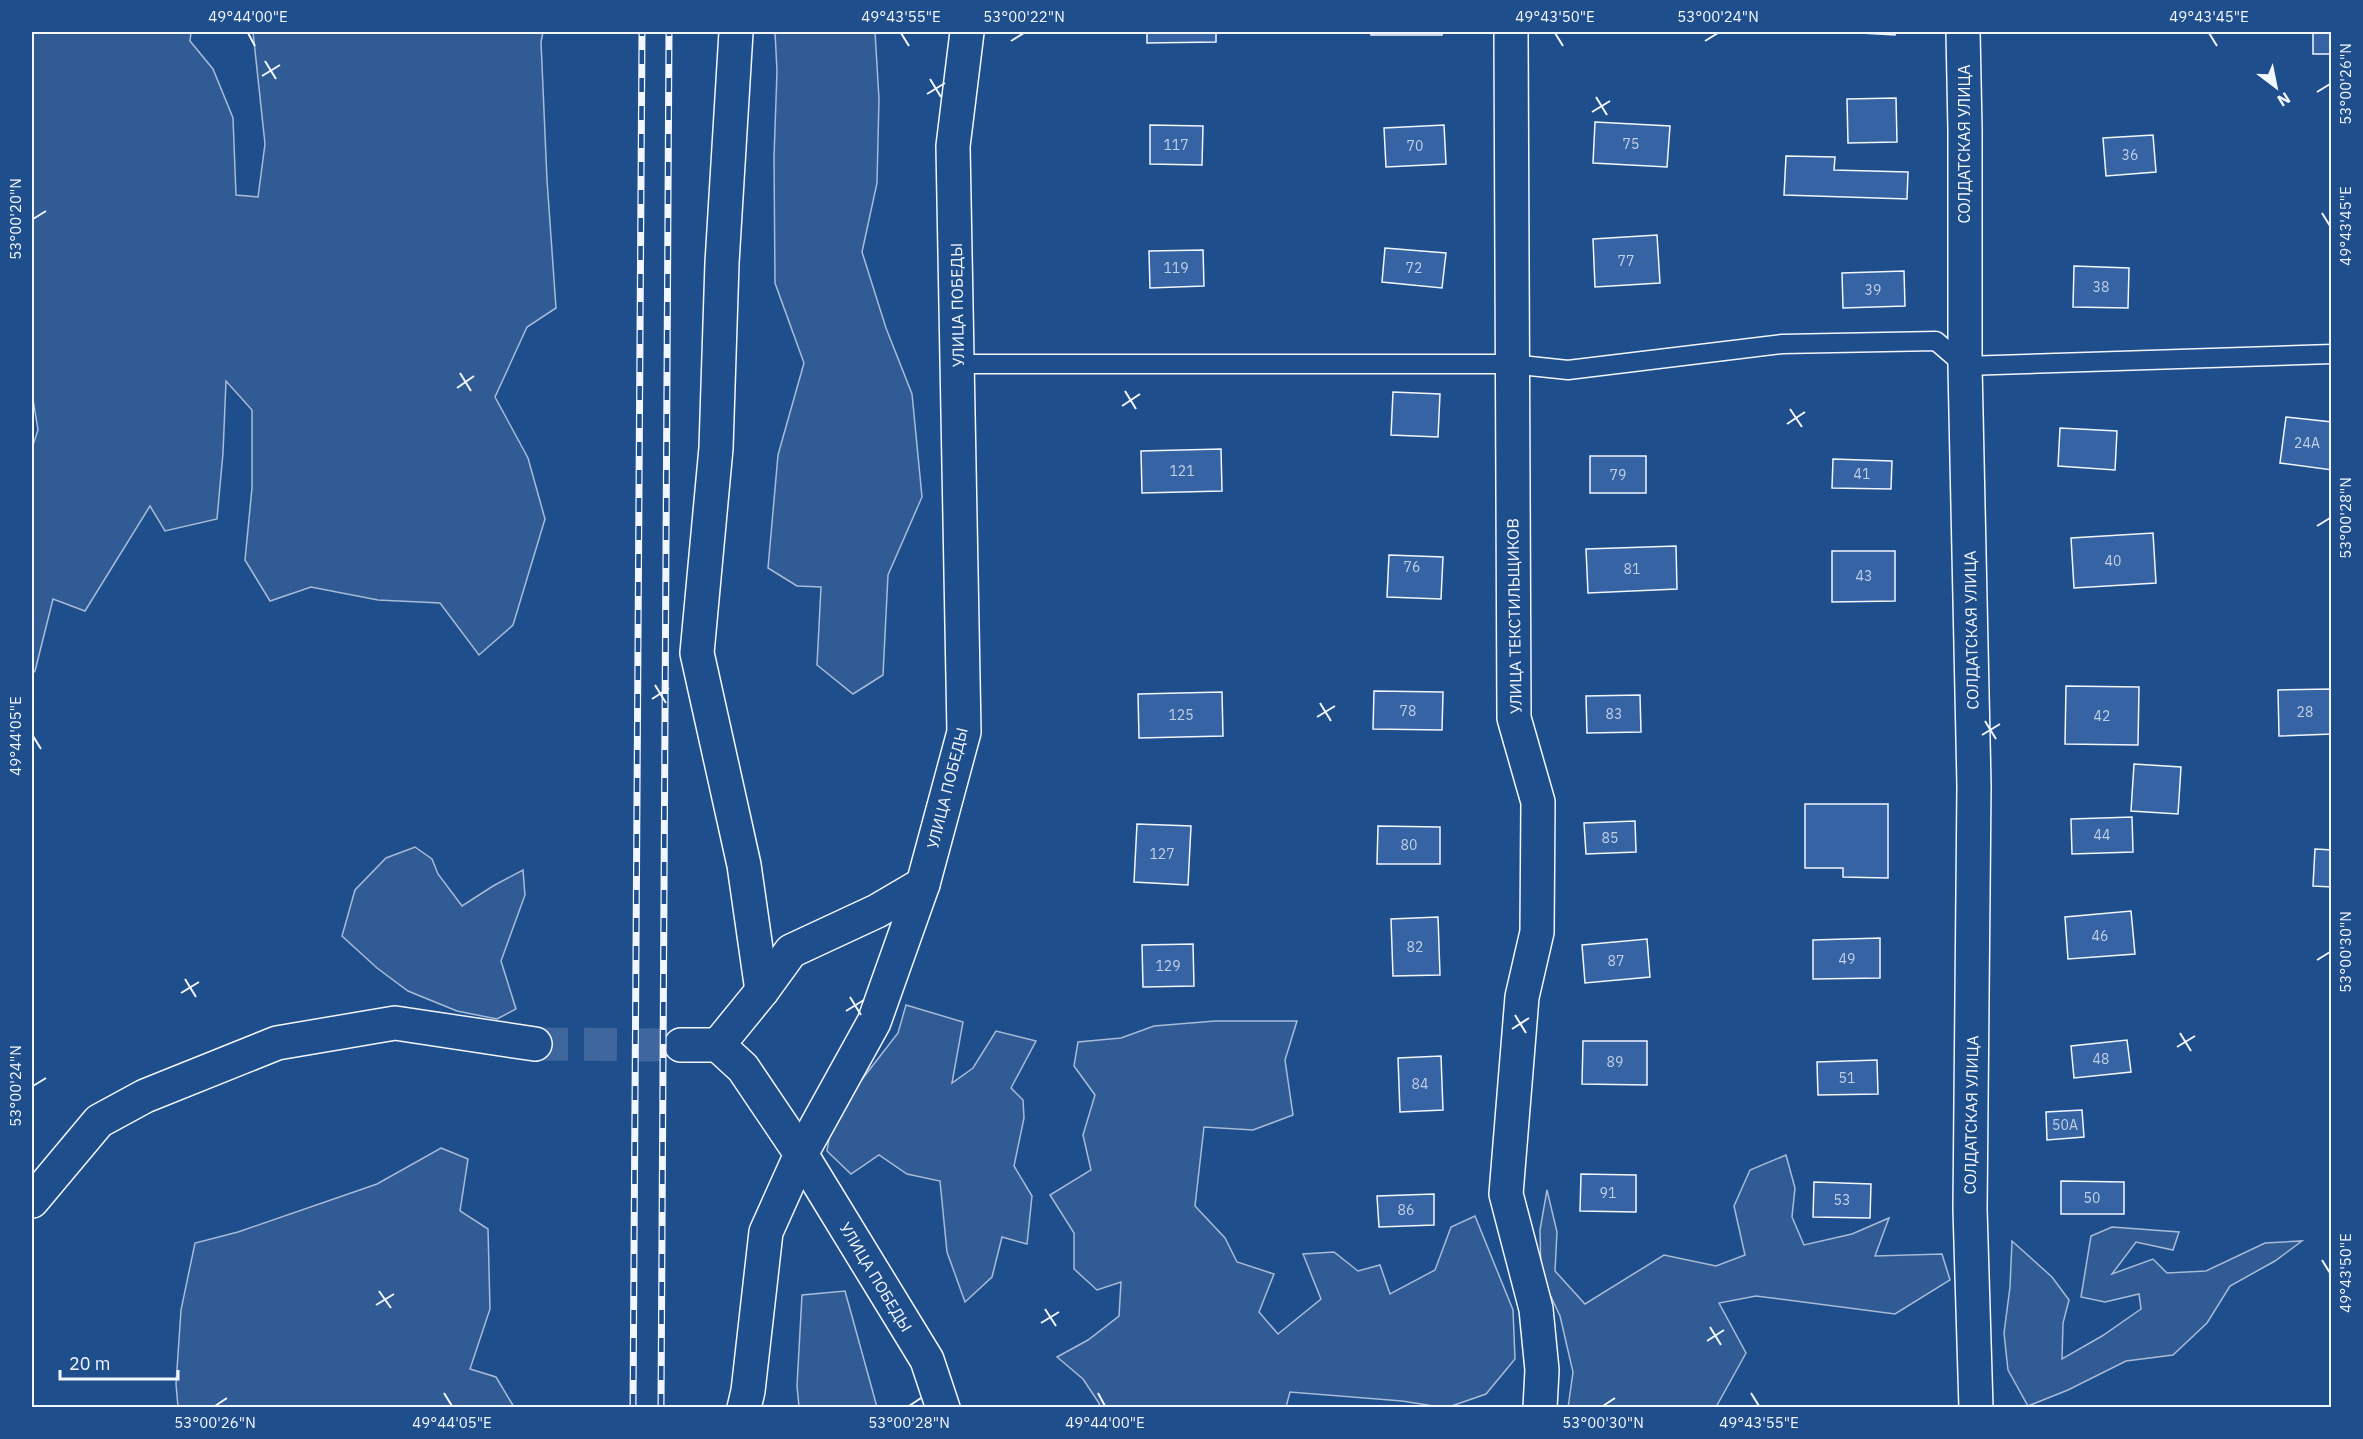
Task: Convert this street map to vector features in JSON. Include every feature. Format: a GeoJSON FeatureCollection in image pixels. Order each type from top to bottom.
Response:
{"type":"FeatureCollection","features":[{"type":"Feature","properties":{"kind":"street"},"geometry":{"type":"LineString","coordinates":[[736,32],[722,263],[716,448],[697,653],[744,865],[762,991]]}},
{"type":"Feature","properties":{"kind":"street","name":"УЛИЦА ПОБЕДЫ"},"geometry":{"type":"LineString","coordinates":[[943,1407],[927,1360],[801,1154],[874,1022],[922,884],[964,732],[953,146],[967,32]]}},
{"type":"Feature","properties":{"kind":"street","name":"УЛИЦА ТЕКСТИЛЬЩИКОВ"},"geometry":{"type":"LineString","coordinates":[[1511,32],[1514,718],[1538,802],[1537,932],[1522,997],[1506,1194],[1536,1309],[1542,1370],[1540,1407]]}},
{"type":"Feature","properties":{"kind":"street","name":"СОЛДАТСКАЯ УЛИЦА"},"geometry":{"type":"LineString","coordinates":[[1963,32],[1965,366],[1974,786],[1970,1209],[1976,1407]]}},
{"type":"Feature","properties":{"kind":"street"},"geometry":{"type":"LineString","coordinates":[[717,1045],[762,991],[791,951],[878,911],[922,884]]}},
{"type":"Feature","properties":{"kind":"street"},"geometry":{"type":"LineString","coordinates":[[32,1201],[99,1121],[144,1096],[277,1043],[395,1023],[535,1044]]}},
{"type":"Feature","properties":{"kind":"street"},"geometry":{"type":"LineString","coordinates":[[681,1044],[717,1045],[742,1068],[801,1154],[766,1232],[748,1391],[744,1407]]}},
{"type":"Feature","properties":{"kind":"lane"},"geometry":{"type":"LineString","coordinates":[[958,364],[1511,364],[1568,370],[1782,344],[1936,341],[1965,366],[2331,354]]}},
{"type":"Feature","properties":{"kind":"shaded area"},"geometry":{"type":"Polygon","coordinates":[[[32,32],[191,32],[190,41],[213,69],[233,118],[236,195],[258,197],[265,144],[253,32],[543,32],[541,42],[547,180],[556,308],[527,327],[495,397],[528,458],[545,519],[513,625],[479,655],[440,603],[378,600],[311,587],[270,601],[245,560],[252,488],[252,410],[226,381],[217,519],[165,531],[150,506],[85,611],[53,599],[35,671],[32,674],[32,448],[38,430],[32,393],[32,32]]]}},
{"type":"Feature","properties":{"kind":"shaded area"},"geometry":{"type":"Polygon","coordinates":[[[775,32],[875,32],[879,99],[877,183],[862,252],[886,328],[912,394],[922,497],[888,575],[883,675],[853,694],[817,665],[821,587],[797,586],[768,568],[778,455],[804,363],[775,283],[774,157],[777,71],[775,32]]]}},
{"type":"Feature","properties":{"kind":"shaded area"},"geometry":{"type":"Polygon","coordinates":[[[415,847],[432,859],[438,874],[462,906],[523,870],[525,895],[501,961],[516,1009],[497,1019],[457,1011],[408,991],[377,968],[342,936],[355,890],[386,858],[415,847]]]}},
{"type":"Feature","properties":{"kind":"shaded area"},"geometry":{"type":"Polygon","coordinates":[[[906,1005],[963,1022],[952,1083],[973,1068],[996,1031],[1036,1041],[1011,1088],[1023,1100],[1024,1118],[1014,1166],[1032,1196],[1027,1244],[1002,1237],[992,1277],[965,1302],[947,1252],[940,1181],[907,1174],[879,1155],[851,1174],[827,1151],[831,1127],[860,1082],[898,1033],[906,1005]]]}},
{"type":"Feature","properties":{"kind":"shaded area"},"geometry":{"type":"Polygon","coordinates":[[[1215,1021],[1297,1021],[1285,1060],[1293,1115],[1253,1130],[1204,1127],[1195,1206],[1225,1238],[1237,1262],[1274,1274],[1259,1312],[1278,1334],[1321,1299],[1303,1254],[1334,1252],[1358,1271],[1380,1265],[1390,1294],[1435,1270],[1451,1227],[1475,1216],[1513,1310],[1515,1359],[1486,1394],[1446,1408],[1402,1401],[1290,1392],[1286,1407],[1100,1407],[1083,1379],[1057,1357],[1088,1340],[1119,1316],[1121,1282],[1097,1290],[1074,1269],[1074,1233],[1050,1195],[1091,1170],[1083,1135],[1095,1095],[1074,1066],[1078,1042],[1121,1038],[1154,1026],[1215,1021]]]}},
{"type":"Feature","properties":{"kind":"shaded area"},"geometry":{"type":"Polygon","coordinates":[[[441,1148],[468,1159],[460,1211],[488,1229],[490,1309],[470,1369],[496,1377],[514,1407],[178,1407],[176,1384],[181,1310],[195,1243],[238,1232],[377,1184],[441,1148]]]}},
{"type":"Feature","properties":{"kind":"shaded area"},"geometry":{"type":"Polygon","coordinates":[[[1786,1155],[1795,1188],[1792,1217],[1804,1245],[1852,1234],[1889,1218],[1875,1256],[1942,1254],[1950,1280],[1895,1314],[1756,1296],[1719,1303],[1746,1353],[1716,1407],[1568,1408],[1573,1372],[1560,1316],[1541,1275],[1540,1230],[1547,1190],[1557,1232],[1555,1271],[1585,1304],[1664,1255],[1716,1266],[1745,1255],[1734,1206],[1750,1170],[1786,1155]]]}},
{"type":"Feature","properties":{"kind":"shaded area"},"geometry":{"type":"Polygon","coordinates":[[[2112,1227],[2179,1232],[2173,1250],[2136,1242],[2112,1274],[2153,1259],[2167,1273],[2206,1271],[2265,1243],[2302,1241],[2275,1261],[2230,1286],[2207,1323],[2173,1355],[2126,1361],[2068,1390],[2028,1406],[2008,1370],[2004,1333],[2010,1287],[2012,1241],[2052,1277],[2069,1300],[2063,1323],[2062,1359],[2102,1336],[2141,1309],[2139,1294],[2105,1302],[2081,1297],[2091,1236],[2112,1227]]]}},
{"type":"Feature","properties":{"kind":"shaded area"},"geometry":{"type":"Polygon","coordinates":[[[845,1291],[877,1407],[799,1407],[797,1386],[802,1295],[845,1291]]]}},
{"type":"Feature","properties":{"kind":"building"},"geometry":{"type":"Polygon","coordinates":[[[1147,32],[1216,32],[1216,42],[1147,43],[1147,32]]]}},
{"type":"Feature","properties":{"kind":"building"},"geometry":{"type":"Polygon","coordinates":[[[1371,32],[1442,32],[1442,35],[1371,35],[1371,32]]]}},
{"type":"Feature","properties":{"kind":"building"},"geometry":{"type":"Polygon","coordinates":[[[1843,32],[1895,32],[1895,35],[1843,32]]]}},
{"type":"Feature","properties":{"kind":"building"},"geometry":{"type":"Polygon","coordinates":[[[2313,32],[2332,32],[2332,54],[2313,54],[2313,32]]]}},
{"type":"Feature","properties":{"kind":"building"},"geometry":{"type":"Polygon","coordinates":[[[1896,98],[1897,142],[1848,143],[1847,99],[1896,98]]]}},
{"type":"Feature","properties":{"kind":"building"},"geometry":{"type":"Polygon","coordinates":[[[1595,122],[1670,126],[1667,167],[1593,163],[1595,122]]]}},
{"type":"Feature","properties":{"kind":"building"},"geometry":{"type":"Polygon","coordinates":[[[1150,125],[1203,126],[1202,165],[1150,164],[1150,125]]]}},
{"type":"Feature","properties":{"kind":"building"},"geometry":{"type":"Polygon","coordinates":[[[1444,125],[1446,164],[1386,167],[1384,128],[1444,125]]]}},
{"type":"Feature","properties":{"kind":"building"},"geometry":{"type":"Polygon","coordinates":[[[2153,135],[2156,172],[2106,176],[2103,138],[2153,135]]]}},
{"type":"Feature","properties":{"kind":"building"},"geometry":{"type":"Polygon","coordinates":[[[1786,156],[1835,157],[1834,170],[1908,172],[1907,199],[1784,195],[1786,156]]]}},
{"type":"Feature","properties":{"kind":"building"},"geometry":{"type":"Polygon","coordinates":[[[1657,235],[1660,283],[1595,287],[1593,239],[1657,235]]]}},
{"type":"Feature","properties":{"kind":"building"},"geometry":{"type":"Polygon","coordinates":[[[1385,248],[1446,253],[1442,288],[1382,282],[1385,248]]]}},
{"type":"Feature","properties":{"kind":"building"},"geometry":{"type":"Polygon","coordinates":[[[1203,250],[1204,286],[1150,288],[1149,251],[1203,250]]]}},
{"type":"Feature","properties":{"kind":"building"},"geometry":{"type":"Polygon","coordinates":[[[2074,266],[2129,268],[2128,308],[2073,307],[2074,266]]]}},
{"type":"Feature","properties":{"kind":"building"},"geometry":{"type":"Polygon","coordinates":[[[1904,271],[1905,306],[1843,308],[1842,273],[1904,271]]]}},
{"type":"Feature","properties":{"kind":"building"},"geometry":{"type":"Polygon","coordinates":[[[1393,392],[1440,394],[1438,437],[1391,435],[1393,392]]]}},
{"type":"Feature","properties":{"kind":"building"},"geometry":{"type":"Polygon","coordinates":[[[2286,417],[2332,422],[2332,470],[2280,463],[2286,417]]]}},
{"type":"Feature","properties":{"kind":"building"},"geometry":{"type":"Polygon","coordinates":[[[2060,428],[2117,431],[2115,470],[2058,466],[2060,428]]]}},
{"type":"Feature","properties":{"kind":"building"},"geometry":{"type":"Polygon","coordinates":[[[1221,449],[1222,491],[1142,493],[1141,451],[1221,449]]]}},
{"type":"Feature","properties":{"kind":"building"},"geometry":{"type":"Polygon","coordinates":[[[1590,456],[1646,456],[1646,493],[1590,493],[1590,456]]]}},
{"type":"Feature","properties":{"kind":"building"},"geometry":{"type":"Polygon","coordinates":[[[1833,459],[1892,461],[1891,489],[1832,488],[1833,459]]]}},
{"type":"Feature","properties":{"kind":"building"},"geometry":{"type":"Polygon","coordinates":[[[2153,533],[2156,583],[2074,588],[2071,538],[2153,533]]]}},
{"type":"Feature","properties":{"kind":"building"},"geometry":{"type":"Polygon","coordinates":[[[1676,546],[1677,589],[1588,593],[1586,549],[1676,546]]]}},
{"type":"Feature","properties":{"kind":"building"},"geometry":{"type":"Polygon","coordinates":[[[1832,551],[1895,551],[1895,601],[1832,602],[1832,551]]]}},
{"type":"Feature","properties":{"kind":"building"},"geometry":{"type":"Polygon","coordinates":[[[1389,555],[1443,557],[1441,599],[1387,597],[1389,555]]]}},
{"type":"Feature","properties":{"kind":"building"},"geometry":{"type":"Polygon","coordinates":[[[2066,686],[2139,687],[2138,745],[2065,744],[2066,686]]]}},
{"type":"Feature","properties":{"kind":"building"},"geometry":{"type":"Polygon","coordinates":[[[2332,689],[2332,734],[2279,736],[2278,690],[2332,689]]]}},
{"type":"Feature","properties":{"kind":"building"},"geometry":{"type":"Polygon","coordinates":[[[1374,691],[1443,692],[1442,730],[1373,729],[1374,691]]]}},
{"type":"Feature","properties":{"kind":"building"},"geometry":{"type":"Polygon","coordinates":[[[1222,692],[1223,736],[1139,738],[1138,694],[1222,692]]]}},
{"type":"Feature","properties":{"kind":"building"},"geometry":{"type":"Polygon","coordinates":[[[1640,695],[1641,732],[1587,733],[1586,696],[1640,695]]]}},
{"type":"Feature","properties":{"kind":"building"},"geometry":{"type":"Polygon","coordinates":[[[2134,764],[2181,767],[2178,814],[2131,811],[2134,764]]]}},
{"type":"Feature","properties":{"kind":"building"},"geometry":{"type":"Polygon","coordinates":[[[1805,804],[1888,804],[1888,878],[1843,877],[1843,868],[1805,868],[1805,804]]]}},
{"type":"Feature","properties":{"kind":"building"},"geometry":{"type":"Polygon","coordinates":[[[2132,817],[2133,852],[2072,854],[2071,819],[2132,817]]]}},
{"type":"Feature","properties":{"kind":"building"},"geometry":{"type":"Polygon","coordinates":[[[1635,821],[1636,852],[1586,854],[1584,823],[1635,821]]]}},
{"type":"Feature","properties":{"kind":"building"},"geometry":{"type":"Polygon","coordinates":[[[1137,824],[1191,826],[1188,885],[1134,882],[1137,824]]]}},
{"type":"Feature","properties":{"kind":"building"},"geometry":{"type":"Polygon","coordinates":[[[1378,826],[1440,827],[1440,864],[1377,864],[1378,826]]]}},
{"type":"Feature","properties":{"kind":"building"},"geometry":{"type":"Polygon","coordinates":[[[2315,849],[2332,850],[2332,887],[2313,886],[2315,849]]]}},
{"type":"Feature","properties":{"kind":"building"},"geometry":{"type":"Polygon","coordinates":[[[2131,911],[2135,954],[2068,959],[2065,917],[2131,911]]]}},
{"type":"Feature","properties":{"kind":"building"},"geometry":{"type":"Polygon","coordinates":[[[1438,917],[1440,975],[1393,976],[1391,919],[1438,917]]]}},
{"type":"Feature","properties":{"kind":"building"},"geometry":{"type":"Polygon","coordinates":[[[1880,938],[1880,978],[1813,979],[1813,940],[1880,938]]]}},
{"type":"Feature","properties":{"kind":"building"},"geometry":{"type":"Polygon","coordinates":[[[1647,939],[1650,977],[1585,983],[1582,945],[1647,939]]]}},
{"type":"Feature","properties":{"kind":"building"},"geometry":{"type":"Polygon","coordinates":[[[1193,944],[1194,986],[1143,987],[1142,945],[1193,944]]]}},
{"type":"Feature","properties":{"kind":"building"},"geometry":{"type":"Polygon","coordinates":[[[2127,1040],[2131,1072],[2074,1078],[2071,1046],[2127,1040]]]}},
{"type":"Feature","properties":{"kind":"building"},"geometry":{"type":"Polygon","coordinates":[[[1583,1041],[1647,1041],[1647,1085],[1582,1084],[1583,1041]]]}},
{"type":"Feature","properties":{"kind":"building"},"geometry":{"type":"Polygon","coordinates":[[[1441,1056],[1443,1110],[1400,1112],[1398,1058],[1441,1056]]]}},
{"type":"Feature","properties":{"kind":"building"},"geometry":{"type":"Polygon","coordinates":[[[1877,1060],[1878,1094],[1818,1095],[1817,1062],[1877,1060]]]}},
{"type":"Feature","properties":{"kind":"building"},"geometry":{"type":"Polygon","coordinates":[[[2082,1110],[2084,1137],[2047,1140],[2046,1112],[2082,1110]]]}},
{"type":"Feature","properties":{"kind":"building"},"geometry":{"type":"Polygon","coordinates":[[[1581,1174],[1636,1175],[1636,1212],[1580,1211],[1581,1174]]]}},
{"type":"Feature","properties":{"kind":"building"},"geometry":{"type":"Polygon","coordinates":[[[2061,1181],[2124,1182],[2124,1214],[2061,1214],[2061,1181]]]}},
{"type":"Feature","properties":{"kind":"building"},"geometry":{"type":"Polygon","coordinates":[[[1814,1182],[1871,1184],[1870,1218],[1813,1217],[1814,1182]]]}},
{"type":"Feature","properties":{"kind":"building"},"geometry":{"type":"Polygon","coordinates":[[[1434,1194],[1434,1225],[1379,1227],[1377,1196],[1434,1194]]]}},
{"type":"Feature","properties":{"kind":"tunnel"},"geometry":{"type":"LineString","coordinates":[[535,1044],[681,1045]]}},
{"type":"Feature","properties":{"kind":"railway"},"geometry":{"type":"LineString","coordinates":[[633,1408],[642,32]]}},
{"type":"Feature","properties":{"kind":"railway"},"geometry":{"type":"LineString","coordinates":[[661,1408],[669,32]]}}]}
